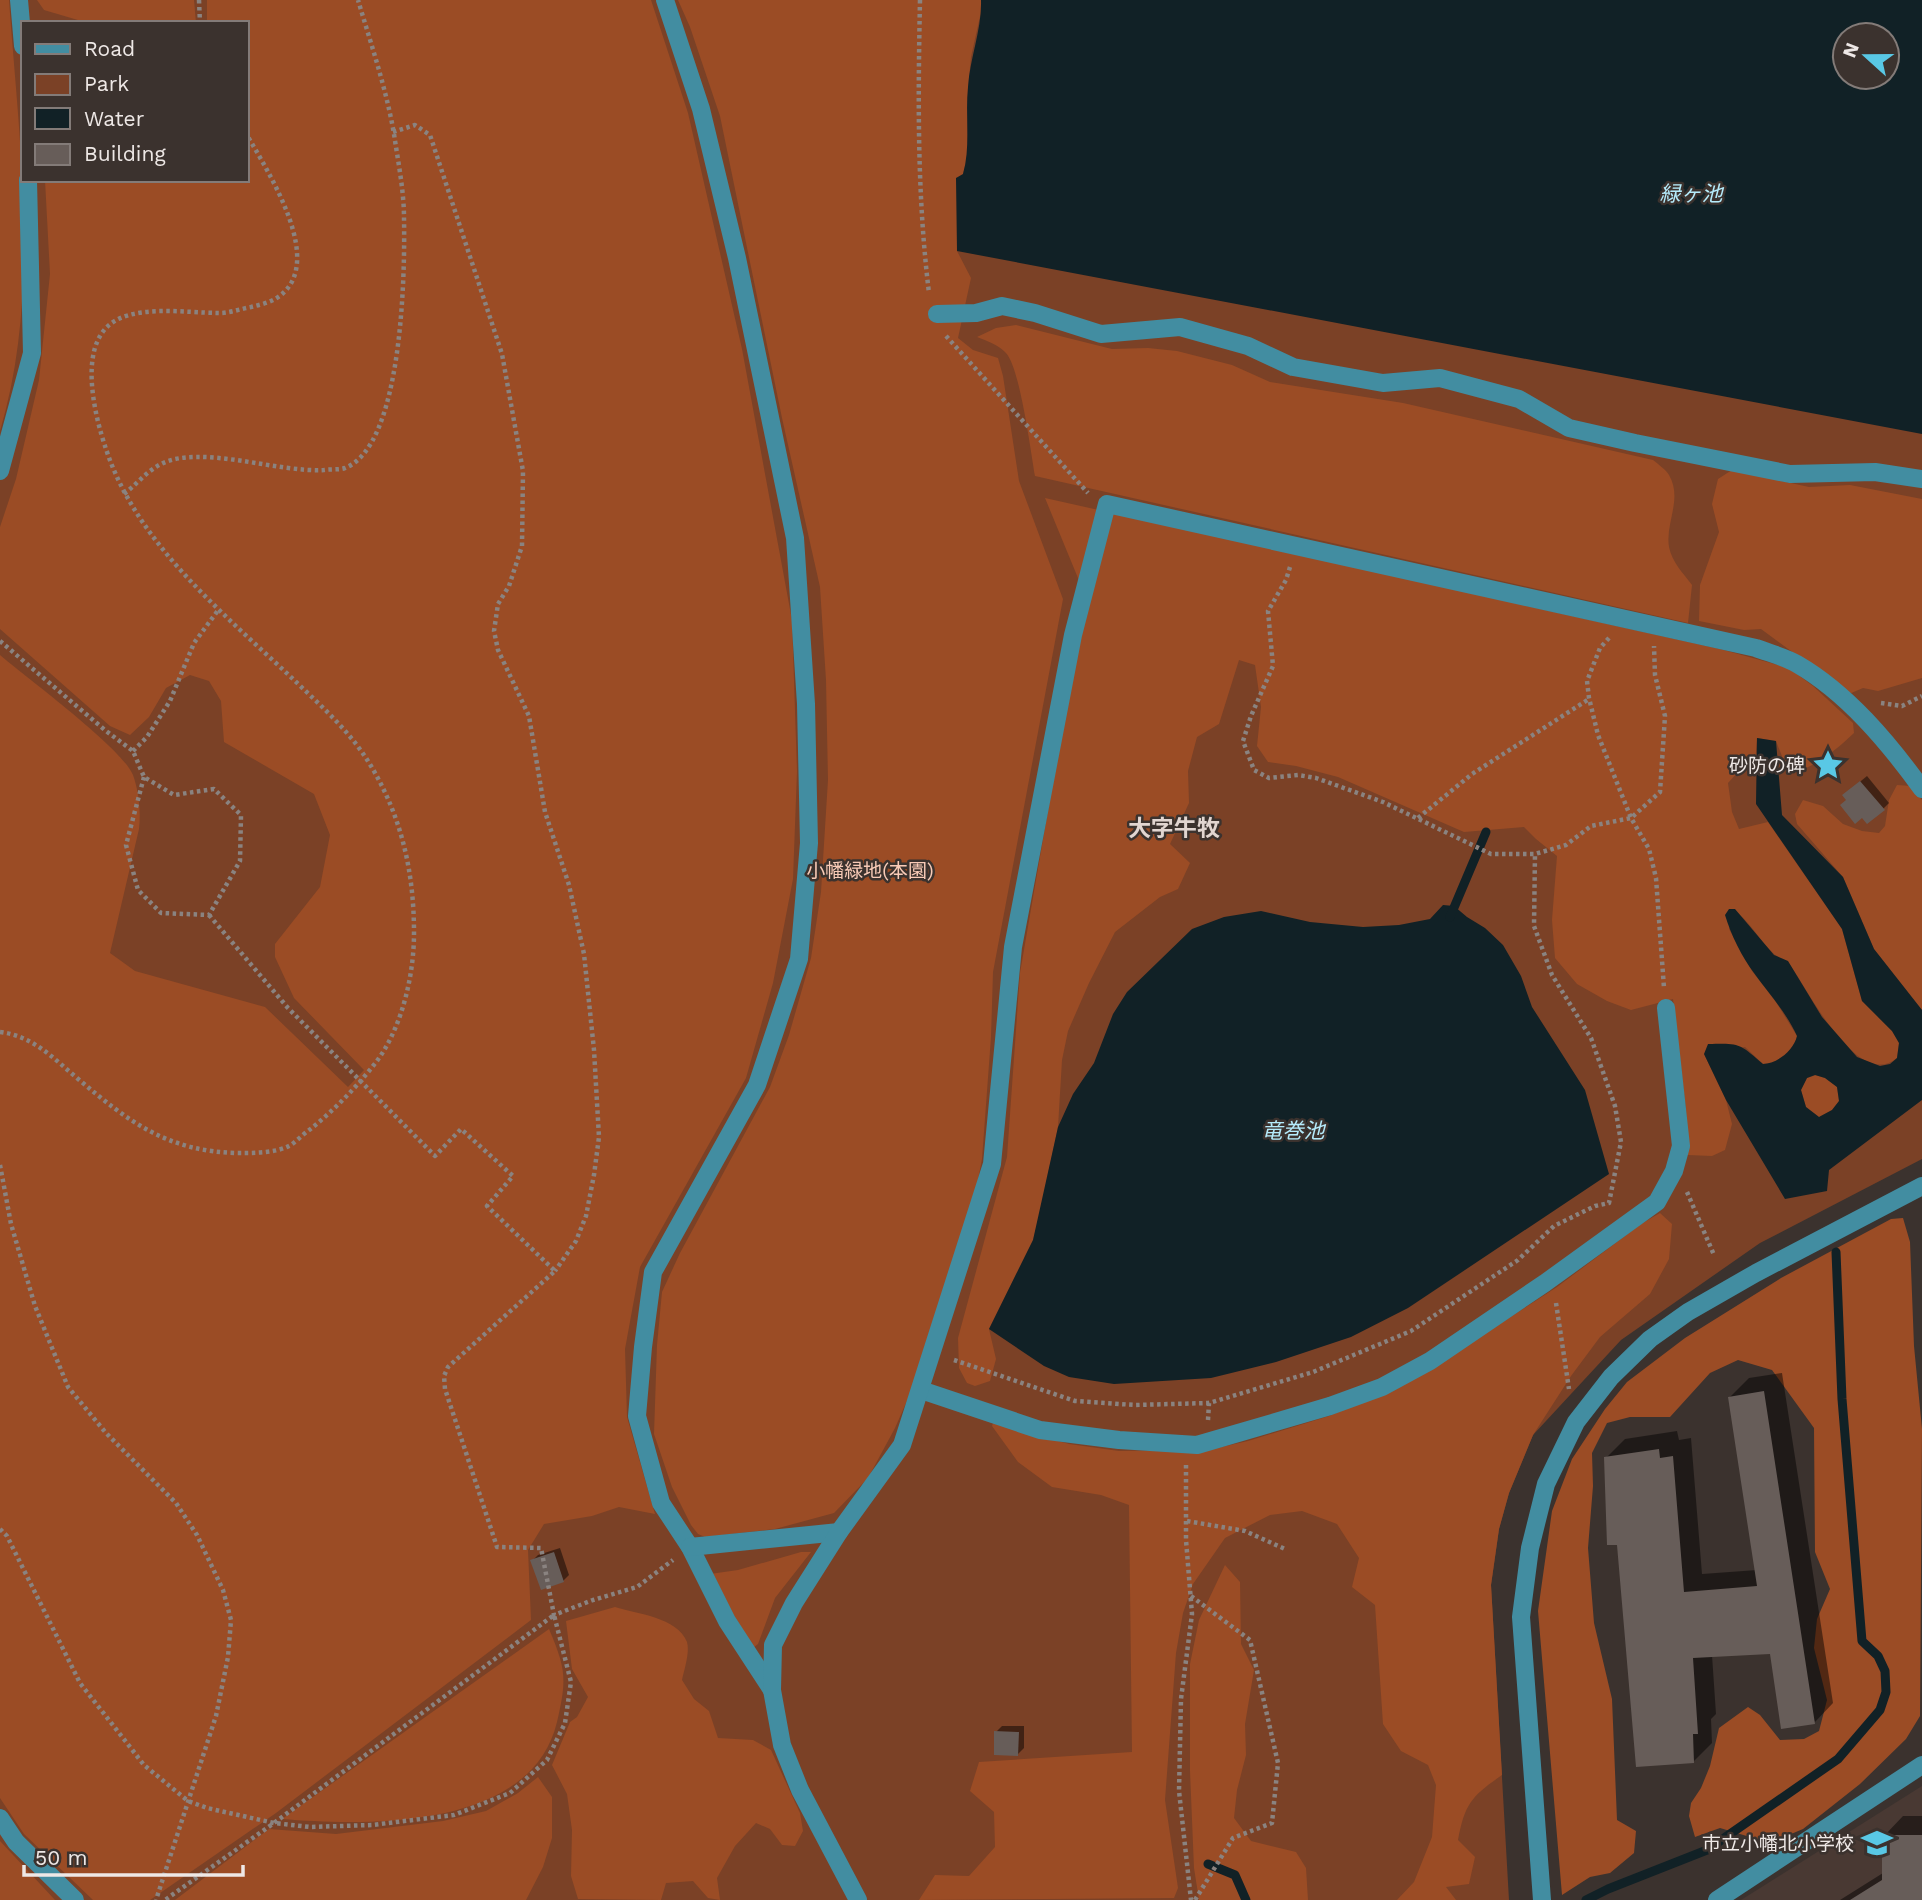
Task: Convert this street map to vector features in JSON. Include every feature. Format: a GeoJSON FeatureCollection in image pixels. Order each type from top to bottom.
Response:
{"type":"FeatureCollection","features":[{"type":"Feature","properties":{"kind":"street"},"geometry":{"type":"LineString","coordinates":[[19,0],[21,23]]}},
{"type":"Feature","properties":{"kind":"street"},"geometry":{"type":"LineString","coordinates":[[665,0],[701,109],[737,258],[795,538],[806,704],[809,843],[799,959],[757,1086],[653,1272],[637,1416],[661,1503],[690,1547],[727,1620],[772,1690]]}},
{"type":"Feature","properties":{"kind":"street"},"geometry":{"type":"LineString","coordinates":[[0,471],[32,353],[28,182]]}},
{"type":"Feature","properties":{"kind":"street"},"geometry":{"type":"LineString","coordinates":[[937,314],[976,313],[1002,306],[1035,313],[1101,334],[1180,327],[1248,346],[1293,367],[1383,383],[1440,378],[1519,399],[1569,428],[1648,446],[1790,474],[1875,472],[1922,479]]}},
{"type":"Feature","properties":{"kind":"street"},"geometry":{"type":"LineString","coordinates":[[858,1900],[800,1790],[782,1745],[772,1690],[773,1645],[794,1603],[839,1532],[902,1445],[992,1164],[1013,947],[1073,635],[1107,504],[1756,648],[1795,662],[1824,682],[1858,713],[1922,789]]}},
{"type":"Feature","properties":{"kind":"street"},"geometry":{"type":"LineString","coordinates":[[921,1390],[1040,1430],[1119,1440],[1197,1445],[1329,1406],[1382,1387],[1430,1361],[1553,1278],[1657,1202],[1674,1171],[1681,1146],[1666,1009]]}},
{"type":"Feature","properties":{"kind":"street"},"geometry":{"type":"LineString","coordinates":[[1542,1897],[1521,1617],[1530,1549],[1546,1484],[1576,1422],[1611,1377],[1630,1358],[1650,1339],[1688,1312],[1922,1186]]}},
{"type":"Feature","properties":{"kind":"street"},"geometry":{"type":"LineString","coordinates":[[690,1547],[839,1532]]}},
{"type":"Feature","properties":{"kind":"street"},"geometry":{"type":"LineString","coordinates":[[1717,1900],[1922,1765]]}},
{"type":"Feature","properties":{"kind":"street"},"geometry":{"type":"LineString","coordinates":[[0,1818],[16,1842],[75,1900]]}},
{"type":"Feature","properties":{"kind":"path"},"geometry":{"type":"LineString","coordinates":[[199,0],[200,21]]}},
{"type":"Feature","properties":{"kind":"path"},"geometry":{"type":"LineString","coordinates":[[124,494],[162,463],[182,458],[207,457],[306,471],[344,468],[356,461],[371,446],[382,423],[393,386],[404,216],[393,132],[358,0]]}},
{"type":"Feature","properties":{"kind":"path"},"geometry":{"type":"LineString","coordinates":[[920,0],[919,142],[923,242],[930,297],[947,338],[1090,496],[1107,504]]}},
{"type":"Feature","properties":{"kind":"path"},"geometry":{"type":"LineString","coordinates":[[0,1529],[6,1536],[80,1684],[144,1765],[188,1801],[207,1808],[274,1823],[310,1827],[372,1825],[454,1815],[510,1793],[547,1759],[565,1723],[570,1682],[541,1548],[497,1548],[445,1389],[444,1376],[448,1367],[555,1271],[576,1241],[586,1216],[599,1137],[594,1050],[583,954],[569,885],[545,812],[529,716],[498,650],[494,631],[498,604],[509,586],[522,546],[523,471],[502,354],[430,135],[415,125],[393,132]]}},
{"type":"Feature","properties":{"kind":"path"},"geometry":{"type":"LineString","coordinates":[[0,1032],[40,1045],[126,1118],[164,1139],[194,1149],[248,1153],[288,1147],[328,1115],[361,1082],[380,1058],[396,1028],[414,948],[413,887],[409,860],[386,792],[369,762],[338,721],[219,609],[148,530],[124,494],[106,448],[92,390],[94,351],[104,330],[117,320],[139,313],[224,313],[272,302],[285,292],[294,276],[298,259],[295,237],[284,204],[248,137]]}},
{"type":"Feature","properties":{"kind":"path"},"geometry":{"type":"LineString","coordinates":[[1297,546],[1286,580],[1268,611],[1273,666],[1243,741],[1254,770],[1269,778],[1298,775],[1316,778],[1383,802],[1491,854],[1535,855],[1566,845],[1591,826],[1632,818],[1660,792],[1665,716],[1655,675],[1654,642],[1657,626]]}},
{"type":"Feature","properties":{"kind":"path"},"geometry":{"type":"LineString","coordinates":[[133,751],[147,737],[170,701],[194,643],[219,609]]}},
{"type":"Feature","properties":{"kind":"path"},"geometry":{"type":"LineString","coordinates":[[1626,619],[1600,648],[1587,681],[1598,735],[1632,818],[1649,849],[1656,878],[1666,1009]]}},
{"type":"Feature","properties":{"kind":"path"},"geometry":{"type":"LineString","coordinates":[[0,641],[133,751],[145,777],[174,795],[214,789],[241,815],[240,861],[209,915]]}},
{"type":"Feature","properties":{"kind":"path"},"geometry":{"type":"LineString","coordinates":[[1858,713],[1877,702],[1902,706],[1922,696]]}},
{"type":"Feature","properties":{"kind":"path"},"geometry":{"type":"LineString","coordinates":[[1418,818],[1472,774],[1589,698]]}},
{"type":"Feature","properties":{"kind":"path"},"geometry":{"type":"LineString","coordinates":[[145,777],[126,845],[138,890],[162,912],[209,915],[288,1008],[435,1156],[461,1129],[513,1175],[487,1206],[555,1271]]}},
{"type":"Feature","properties":{"kind":"path"},"geometry":{"type":"LineString","coordinates":[[933,1352],[1075,1401],[1135,1405],[1209,1403],[1313,1373],[1411,1331],[1518,1260],[1554,1226],[1595,1206],[1609,1203],[1621,1142],[1615,1106],[1591,1038],[1552,975],[1534,926],[1535,855]]}},
{"type":"Feature","properties":{"kind":"path"},"geometry":{"type":"LineString","coordinates":[[0,1165],[11,1224],[35,1306],[68,1387],[106,1433],[176,1503],[197,1535],[223,1590],[230,1620],[228,1657],[216,1716],[156,1900]]}},
{"type":"Feature","properties":{"kind":"path"},"geometry":{"type":"LineString","coordinates":[[1674,1171],[1683,1181],[1714,1255]]}},
{"type":"Feature","properties":{"kind":"path"},"geometry":{"type":"LineString","coordinates":[[1553,1278],[1569,1389]]}},
{"type":"Feature","properties":{"kind":"path"},"geometry":{"type":"LineString","coordinates":[[1207,1442],[1209,1403]]}},
{"type":"Feature","properties":{"kind":"path"},"geometry":{"type":"LineString","coordinates":[[1186,1444],[1186,1540],[1192,1614],[1181,1699],[1179,1791],[1193,1900]]}},
{"type":"Feature","properties":{"kind":"path"},"geometry":{"type":"LineString","coordinates":[[1187,1521],[1245,1531],[1285,1549]]}},
{"type":"Feature","properties":{"kind":"path"},"geometry":{"type":"LineString","coordinates":[[165,1900],[274,1823],[554,1615],[636,1587],[690,1547]]}},
{"type":"Feature","properties":{"kind":"path"},"geometry":{"type":"LineString","coordinates":[[1190,1596],[1250,1640],[1278,1763],[1272,1823],[1233,1838],[1193,1900]]}},
{"type":"Feature","properties":{"kind":"shaded area","name":"市立小幡北小学校"},"geometry":{"type":"Polygon","coordinates":[[[1922,1786],[1922,1900],[1741,1900],[1922,1786]]]}},
{"type":"Feature","properties":{"kind":"green space","name":"小幡緑地(本園)"},"geometry":{"type":"Polygon","coordinates":[[[0,0],[1922,0],[1922,1159],[1760,1243],[1621,1340],[1533,1435],[1509,1493],[1499,1529],[1491,1585],[1509,1900],[0,1900],[0,0]]]}},
{"type":"Feature","properties":{"kind":"green space"},"geometry":{"type":"Polygon","coordinates":[[[0,0],[9,0],[21,162],[24,272],[13,379],[0,431],[0,0]]]}},
{"type":"Feature","properties":{"kind":"green space"},"geometry":{"type":"Polygon","coordinates":[[[37,0],[194,0],[196,21],[81,21],[44,10],[37,0]]]}},
{"type":"Feature","properties":{"kind":"green space"},"geometry":{"type":"Polygon","coordinates":[[[207,0],[651,0],[688,113],[742,349],[792,620],[797,771],[793,879],[773,983],[746,1078],[640,1267],[625,1349],[627,1417],[655,1514],[619,1507],[592,1516],[544,1524],[528,1550],[531,1620],[276,1813],[150,1900],[93,1900],[24,1834],[0,1798],[0,655],[93,731],[125,763],[133,775],[139,802],[139,829],[110,953],[135,971],[265,1007],[348,1087],[364,1070],[294,998],[275,957],[275,944],[320,887],[330,835],[314,794],[224,742],[221,701],[209,681],[190,675],[166,688],[149,717],[130,735],[110,726],[0,629],[0,527],[16,479],[39,380],[50,274],[45,182],[248,182],[248,21],[207,21],[207,0]]]}},
{"type":"Feature","properties":{"kind":"green space"},"geometry":{"type":"Polygon","coordinates":[[[678,0],[981,0],[971,57],[967,159],[963,174],[957,251],[971,278],[958,338],[973,350],[998,358],[1019,481],[1063,599],[993,972],[982,1159],[973,1206],[917,1378],[895,1428],[868,1478],[834,1513],[775,1529],[705,1537],[698,1534],[691,1525],[672,1487],[654,1434],[662,1292],[680,1253],[770,1087],[789,1035],[811,958],[821,892],[828,780],[826,680],[820,587],[720,116],[678,0]]]}},
{"type":"Feature","properties":{"kind":"green space"},"geometry":{"type":"Polygon","coordinates":[[[1016,325],[1112,349],[1148,348],[1177,351],[1232,365],[1270,382],[1403,403],[1653,460],[1668,473],[1673,484],[1674,502],[1668,538],[1675,562],[1692,585],[1688,623],[1035,476],[1020,392],[1011,362],[1000,348],[977,337],[996,328],[1016,325]]]}},
{"type":"Feature","properties":{"kind":"green space"},"geometry":{"type":"Polygon","coordinates":[[[1732,470],[1809,487],[1850,485],[1922,499],[1922,678],[1878,691],[1863,688],[1849,694],[1761,629],[1744,630],[1699,621],[1700,585],[1719,532],[1712,504],[1718,479],[1732,470]]]}},
{"type":"Feature","properties":{"kind":"green space"},"geometry":{"type":"Polygon","coordinates":[[[1045,498],[1720,649],[1789,668],[1853,723],[1854,733],[1827,756],[1797,772],[1785,764],[1776,741],[1757,738],[1755,765],[1738,772],[1728,783],[1732,812],[1739,829],[1768,822],[1842,929],[1862,1001],[1892,1031],[1899,1043],[1897,1058],[1882,1064],[1866,1061],[1850,1049],[1821,1014],[1788,963],[1773,953],[1732,909],[1729,929],[1752,971],[1797,1036],[1789,1051],[1779,1059],[1763,1064],[1745,1047],[1704,1054],[1726,1100],[1732,1124],[1725,1150],[1712,1156],[1688,1155],[1686,1110],[1673,999],[1631,1010],[1607,1001],[1577,984],[1555,958],[1552,920],[1557,856],[1524,827],[1464,832],[1338,777],[1268,762],[1257,746],[1261,707],[1255,665],[1239,660],[1219,724],[1197,737],[1188,771],[1189,803],[1170,844],[1190,863],[1178,889],[1160,897],[1115,932],[1068,1031],[1062,1060],[1058,1127],[1033,1240],[989,1329],[996,1359],[990,1381],[975,1386],[967,1383],[959,1368],[958,1338],[1007,1157],[1020,973],[1085,595],[1045,498]]]}},
{"type":"Feature","properties":{"kind":"green space"},"geometry":{"type":"Polygon","coordinates":[[[1897,785],[1911,786],[1922,800],[1922,1010],[1874,949],[1843,877],[1797,824],[1795,814],[1803,800],[1823,806],[1843,824],[1862,831],[1879,833],[1885,826],[1889,800],[1897,785]]]}},
{"type":"Feature","properties":{"kind":"green space"},"geometry":{"type":"Polygon","coordinates":[[[1816,1075],[1837,1087],[1839,1101],[1832,1110],[1819,1117],[1806,1107],[1801,1090],[1807,1078],[1816,1075]]]}},
{"type":"Feature","properties":{"kind":"green space"},"geometry":{"type":"Polygon","coordinates":[[[1660,1213],[1672,1224],[1669,1259],[1650,1294],[1600,1337],[1571,1376],[1533,1435],[1509,1493],[1499,1529],[1491,1585],[1502,1775],[1471,1801],[1464,1817],[1458,1840],[1475,1857],[1469,1884],[1446,1887],[1456,1900],[1397,1900],[1414,1882],[1432,1837],[1436,1785],[1428,1765],[1401,1751],[1383,1724],[1375,1605],[1352,1587],[1359,1558],[1337,1524],[1302,1511],[1270,1515],[1225,1538],[1193,1584],[1183,1613],[1176,1653],[1165,1800],[1178,1888],[1174,1898],[919,1900],[935,1875],[969,1876],[995,1847],[994,1812],[970,1791],[979,1762],[1132,1752],[1129,1505],[1101,1495],[1052,1487],[1018,1462],[992,1426],[993,1423],[1069,1444],[1119,1451],[1208,1450],[1248,1441],[1329,1416],[1381,1394],[1434,1366],[1557,1287],[1641,1224],[1660,1213]]]}},
{"type":"Feature","properties":{"kind":"green space"},"geometry":{"type":"Polygon","coordinates":[[[1903,1218],[1910,1242],[1914,1346],[1922,1429],[1920,1716],[1906,1739],[1860,1784],[1803,1829],[1770,1843],[1720,1828],[1695,1837],[1689,1816],[1691,1803],[1710,1766],[1719,1728],[1748,1707],[1760,1715],[1780,1740],[1804,1739],[1819,1731],[1827,1700],[1814,1648],[1817,1619],[1830,1589],[1815,1552],[1814,1428],[1772,1370],[1738,1360],[1710,1373],[1670,1417],[1630,1417],[1607,1423],[1592,1453],[1593,1486],[1588,1548],[1594,1623],[1612,1699],[1617,1820],[1636,1831],[1634,1853],[1610,1873],[1590,1877],[1562,1895],[1538,1611],[1552,1511],[1572,1459],[1605,1409],[1627,1382],[1685,1338],[1781,1278],[1891,1219],[1903,1218]]]}},
{"type":"Feature","properties":{"kind":"green space"},"geometry":{"type":"Polygon","coordinates":[[[801,1552],[811,1552],[775,1598],[758,1644],[748,1652],[710,1574],[738,1570],[801,1552]]]}},
{"type":"Feature","properties":{"kind":"green space"},"geometry":{"type":"Polygon","coordinates":[[[1225,1565],[1240,1582],[1241,1644],[1254,1670],[1245,1724],[1246,1755],[1237,1790],[1234,1818],[1251,1841],[1296,1852],[1306,1868],[1308,1900],[1199,1900],[1194,1868],[1190,1771],[1190,1664],[1199,1620],[1225,1565]]]}},
{"type":"Feature","properties":{"kind":"green space"},"geometry":{"type":"Polygon","coordinates":[[[615,1607],[666,1622],[682,1634],[688,1651],[682,1680],[694,1699],[709,1711],[718,1738],[753,1740],[771,1750],[800,1813],[803,1831],[795,1846],[782,1845],[770,1829],[756,1823],[735,1846],[717,1878],[720,1900],[708,1898],[693,1881],[666,1883],[661,1900],[578,1899],[571,1876],[572,1830],[567,1794],[552,1765],[570,1722],[577,1717],[588,1697],[572,1669],[566,1621],[615,1607]]]}},
{"type":"Feature","properties":{"kind":"green space"},"geometry":{"type":"Polygon","coordinates":[[[549,1629],[559,1654],[563,1674],[557,1722],[541,1757],[515,1784],[481,1802],[442,1814],[358,1822],[282,1819],[549,1629]]]}},
{"type":"Feature","properties":{"kind":"green space"},"geometry":{"type":"Polygon","coordinates":[[[538,1777],[552,1797],[552,1838],[543,1867],[526,1900],[175,1900],[269,1829],[336,1834],[443,1821],[486,1811],[518,1793],[538,1777]]]}},
{"type":"Feature","properties":{"kind":"green space"},"geometry":{"type":"Polygon","coordinates":[[[0,1841],[55,1900],[0,1900],[0,1841]]]}},
{"type":"Feature","properties":{"kind":"water","name":"緑ヶ池"},"geometry":{"type":"Polygon","coordinates":[[[981,0],[1922,0],[1922,434],[957,251],[956,178],[963,174],[965,163],[968,87],[981,0]]]}},
{"type":"Feature","properties":{"kind":"water"},"geometry":{"type":"Polygon","coordinates":[[[1757,738],[1776,741],[1782,815],[1843,877],[1874,949],[1922,1010],[1922,1100],[1829,1170],[1827,1191],[1785,1199],[1726,1100],[1704,1054],[1708,1044],[1733,1044],[1743,1048],[1763,1064],[1779,1059],[1789,1051],[1797,1036],[1783,1011],[1741,953],[1725,915],[1729,909],[1735,909],[1774,955],[1788,961],[1822,1017],[1857,1057],[1880,1066],[1890,1064],[1897,1058],[1899,1043],[1892,1031],[1862,1001],[1842,929],[1756,804],[1757,738]],[[1815,1075],[1807,1078],[1801,1090],[1806,1107],[1819,1117],[1832,1110],[1839,1101],[1837,1087],[1825,1078],[1815,1075]]]}},
{"type":"Feature","properties":{"kind":"water","name":"竜巻池"},"geometry":{"type":"Polygon","coordinates":[[[1443,905],[1454,906],[1503,945],[1521,976],[1532,1007],[1585,1090],[1609,1174],[1408,1308],[1351,1337],[1276,1362],[1211,1378],[1114,1384],[1069,1377],[1044,1366],[989,1329],[1033,1240],[1058,1127],[1073,1094],[1094,1063],[1113,1014],[1127,992],[1192,929],[1224,917],[1261,911],[1310,922],[1363,927],[1399,925],[1430,919],[1443,905]]]}},
{"type":"Feature","properties":{"kind":"building"},"geometry":{"type":"Polygon","coordinates":[[[1860,781],[1885,810],[1867,824],[1862,818],[1855,824],[1840,805],[1846,800],[1842,795],[1860,781]]]}},
{"type":"Feature","properties":{"kind":"building"},"geometry":{"type":"Polygon","coordinates":[[[1764,1391],[1815,1724],[1781,1729],[1770,1654],[1693,1658],[1698,1734],[1693,1734],[1694,1763],[1636,1767],[1617,1545],[1607,1545],[1604,1457],[1659,1449],[1660,1458],[1673,1456],[1684,1592],[1757,1586],[1728,1397],[1764,1391]]]}},
{"type":"Feature","properties":{"kind":"building"},"geometry":{"type":"Polygon","coordinates":[[[554,1552],[564,1582],[541,1590],[530,1560],[554,1552]]]}},
{"type":"Feature","properties":{"kind":"building"},"geometry":{"type":"Polygon","coordinates":[[[994,1731],[1019,1732],[1018,1756],[994,1755],[994,1731]]]}},
{"type":"Feature","properties":{"kind":"building"},"geometry":{"type":"Polygon","coordinates":[[[1882,1835],[1922,1835],[1922,1900],[1850,1900],[1882,1880],[1882,1835]]]}},
{"type":"Feature","properties":{"kind":"waterway"},"geometry":{"type":"LineString","coordinates":[[1450,917],[1486,832]]}},
{"type":"Feature","properties":{"kind":"waterway"},"geometry":{"type":"LineString","coordinates":[[1586,1900],[1707,1850],[1838,1759],[1880,1710],[1886,1692],[1885,1671],[1878,1656],[1862,1641],[1842,1399],[1836,1252]]}},
{"type":"Feature","properties":{"kind":"waterway"},"geometry":{"type":"LineString","coordinates":[[1208,1864],[1235,1875],[1246,1900]]}},
{"type":"Feature","properties":{"kind":"place","name":"砂防の碑"},"geometry":{"type":"Point","coordinates":[1828,765]}},
{"type":"Feature","properties":{"kind":"place","name":"市立小幡北小学校"},"geometry":{"type":"Point","coordinates":[1877,1843]}},
{"type":"Feature","properties":{"kind":"district","name":"大字牛牧"},"geometry":{"type":"Point","coordinates":[1174,828]}}]}
